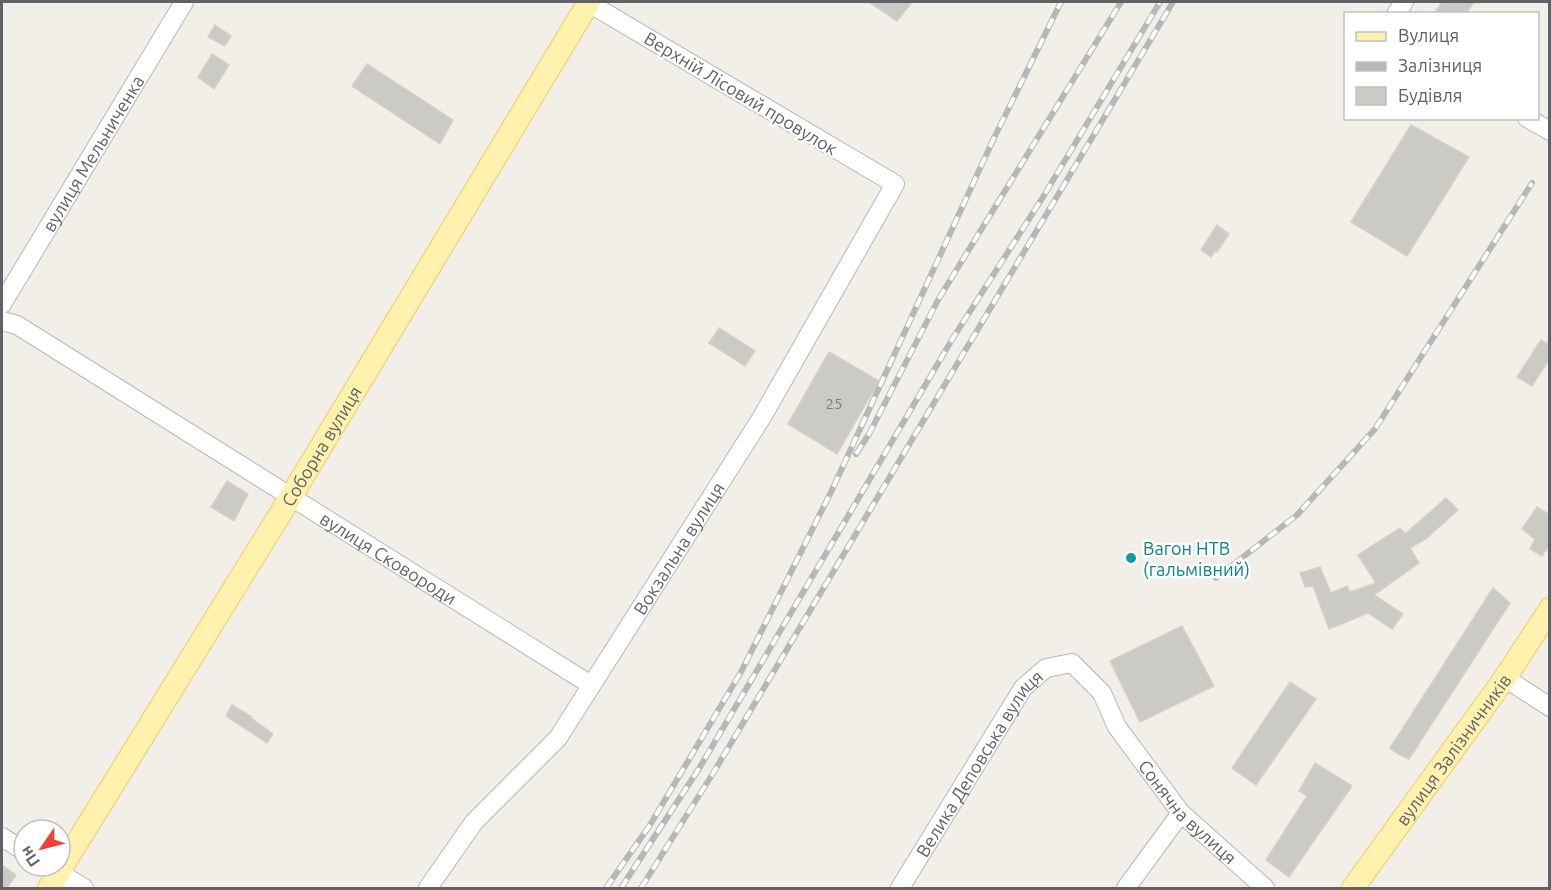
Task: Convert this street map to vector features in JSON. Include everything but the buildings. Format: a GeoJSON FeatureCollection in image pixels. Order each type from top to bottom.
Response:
{"type":"FeatureCollection","features":[{"type":"Feature","properties":{"kind":"main road","name":"Соборна вулиця"},"geometry":{"type":"LineString","coordinates":[[72,844],[290,498],[588,2]]}},
{"type":"Feature","properties":{"kind":"main road","name":"вулиця Залізничників"},"geometry":{"type":"LineString","coordinates":[[1353,888],[1505,678],[1550,609]]}},
{"type":"Feature","properties":{"kind":"street","name":"вулиця Мельниченка"},"geometry":{"type":"LineString","coordinates":[[2,304],[184,2]]}},
{"type":"Feature","properties":{"kind":"street","name":"Верхній Лісовий провулок"},"geometry":{"type":"LineString","coordinates":[[588,2],[895,183]]}},
{"type":"Feature","properties":{"kind":"street"},"geometry":{"type":"LineString","coordinates":[[1531,120],[1550,131]]}},
{"type":"Feature","properties":{"kind":"street","name":"Вокзальна вулиця"},"geometry":{"type":"LineString","coordinates":[[428,888],[474,822],[558,738],[762,417],[895,183]]}},
{"type":"Feature","properties":{"kind":"street","name":"вулиця Сковороди"},"geometry":{"type":"LineString","coordinates":[[2,321],[17,325],[591,685]]}},
{"type":"Feature","properties":{"kind":"street","name":"Велика Деповська вулиця"},"geometry":{"type":"LineString","coordinates":[[900,888],[1023,688],[1046,668],[1072,663],[1102,693],[1117,727]]}},
{"type":"Feature","properties":{"kind":"street"},"geometry":{"type":"LineString","coordinates":[[1505,678],[1550,707]]}},
{"type":"Feature","properties":{"kind":"street","name":"Сонячна вулиця"},"geometry":{"type":"LineString","coordinates":[[1117,727],[1181,813],[1265,888]]}},
{"type":"Feature","properties":{"kind":"street"},"geometry":{"type":"LineString","coordinates":[[1126,888],[1181,813]]}},
{"type":"Feature","properties":{"kind":"street"},"geometry":{"type":"LineString","coordinates":[[57,878],[84,888]]}},
{"type":"Feature","properties":{"kind":"railway"},"geometry":{"type":"LineString","coordinates":[[606,888],[650,825],[741,672],[832,490],[994,138],[1061,2]]}},
{"type":"Feature","properties":{"kind":"railway"},"geometry":{"type":"LineString","coordinates":[[856,454],[869,434],[938,300],[1121,2]]}},
{"type":"Feature","properties":{"kind":"railway"},"geometry":{"type":"LineString","coordinates":[[621,888],[700,767],[953,338],[1043,197],[1160,2]]}},
{"type":"Feature","properties":{"kind":"railway"},"geometry":{"type":"LineString","coordinates":[[641,888],[715,770],[1173,2]]}},
{"type":"Feature","properties":{"kind":"railway"},"geometry":{"type":"LineString","coordinates":[[1216,578],[1297,515],[1375,429],[1532,183]]}},
{"type":"Feature","properties":{"kind":"place","name":"Вагон НТВ (гальмівний)"},"geometry":{"type":"Point","coordinates":[1131,558]}}]}
